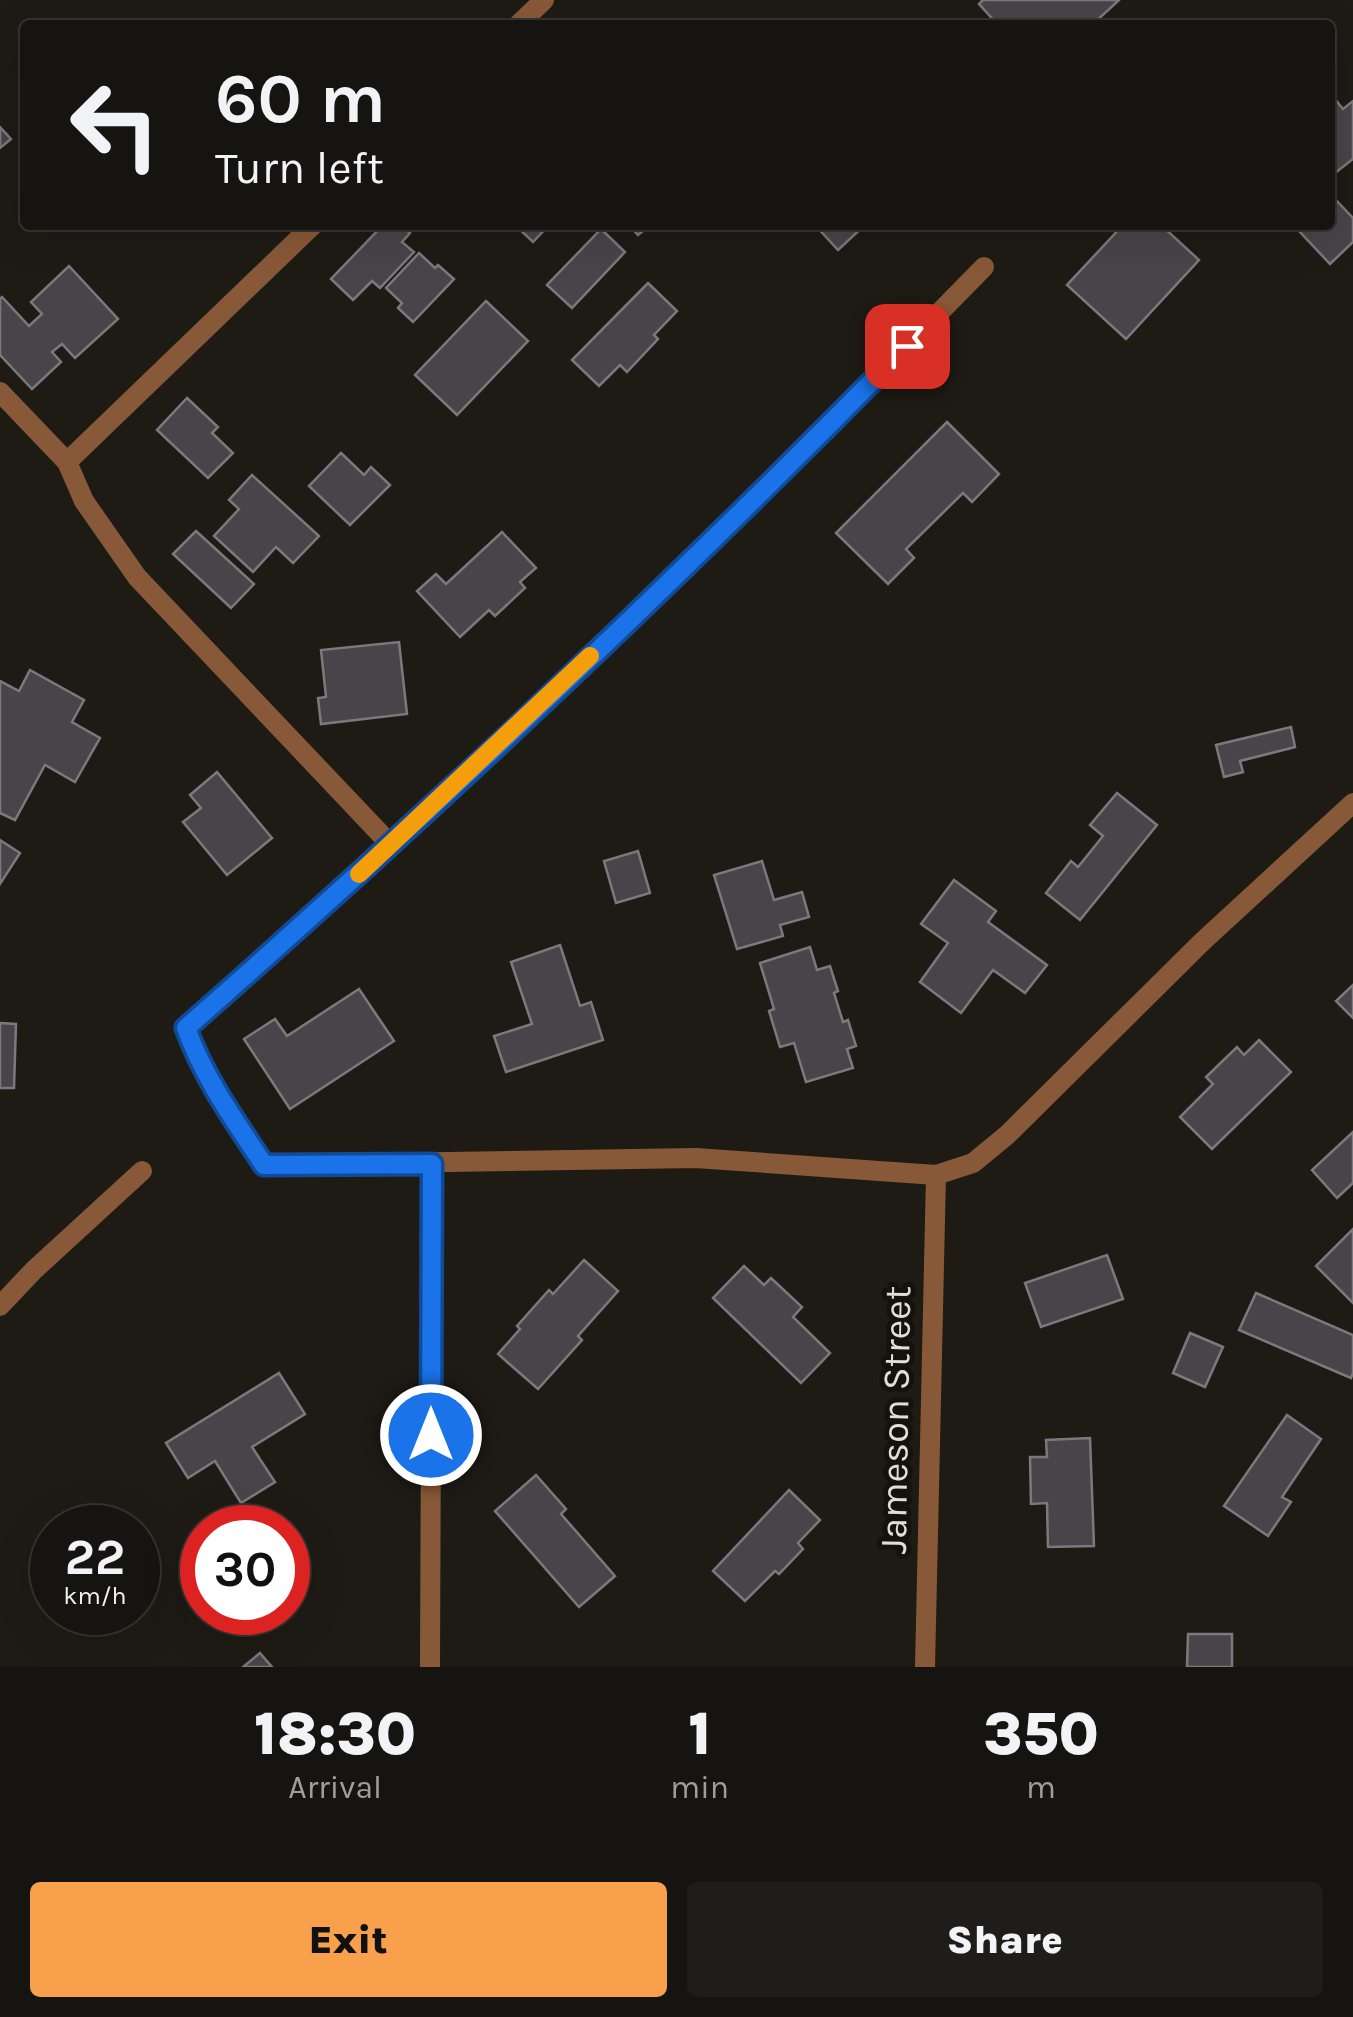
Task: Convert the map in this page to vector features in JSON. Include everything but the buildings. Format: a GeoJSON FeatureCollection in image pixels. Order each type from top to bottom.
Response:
{"type":"FeatureCollection","features":[{"type":"Feature","properties":{"kind":"street"},"geometry":{"type":"LineString","coordinates":[[523,20],[544,0]]}},
{"type":"Feature","properties":{"kind":"street"},"geometry":{"type":"LineString","coordinates":[[66,462],[307,230]]}},
{"type":"Feature","properties":{"kind":"street"},"geometry":{"type":"LineString","coordinates":[[984,267],[778,476],[392,846],[186,1028],[210,1082],[264,1165],[696,1158],[936,1175],[973,1163],[1007,1135],[1203,941],[1353,803]]}},
{"type":"Feature","properties":{"kind":"street"},"geometry":{"type":"LineString","coordinates":[[0,392],[66,462],[84,501],[138,577],[392,846]]}},
{"type":"Feature","properties":{"kind":"street"},"geometry":{"type":"LineString","coordinates":[[430,1667],[432,1164]]}},
{"type":"Feature","properties":{"kind":"street"},"geometry":{"type":"LineString","coordinates":[[0,1306],[142,1171]]}},
{"type":"Feature","properties":{"kind":"street","name":"Jameson Street"},"geometry":{"type":"LineString","coordinates":[[924,1667],[936,1175]]}},
{"type":"Feature","properties":{"kind":"slow traffic"},"geometry":{"type":"LineString","coordinates":[[359,874],[590,656]]}},
{"type":"Feature","properties":{"kind":"route"},"geometry":{"type":"LineString","coordinates":[[431,1435],[432,1164],[264,1165],[210,1082],[186,1028],[392,846],[778,476],[907,346]]}}]}
